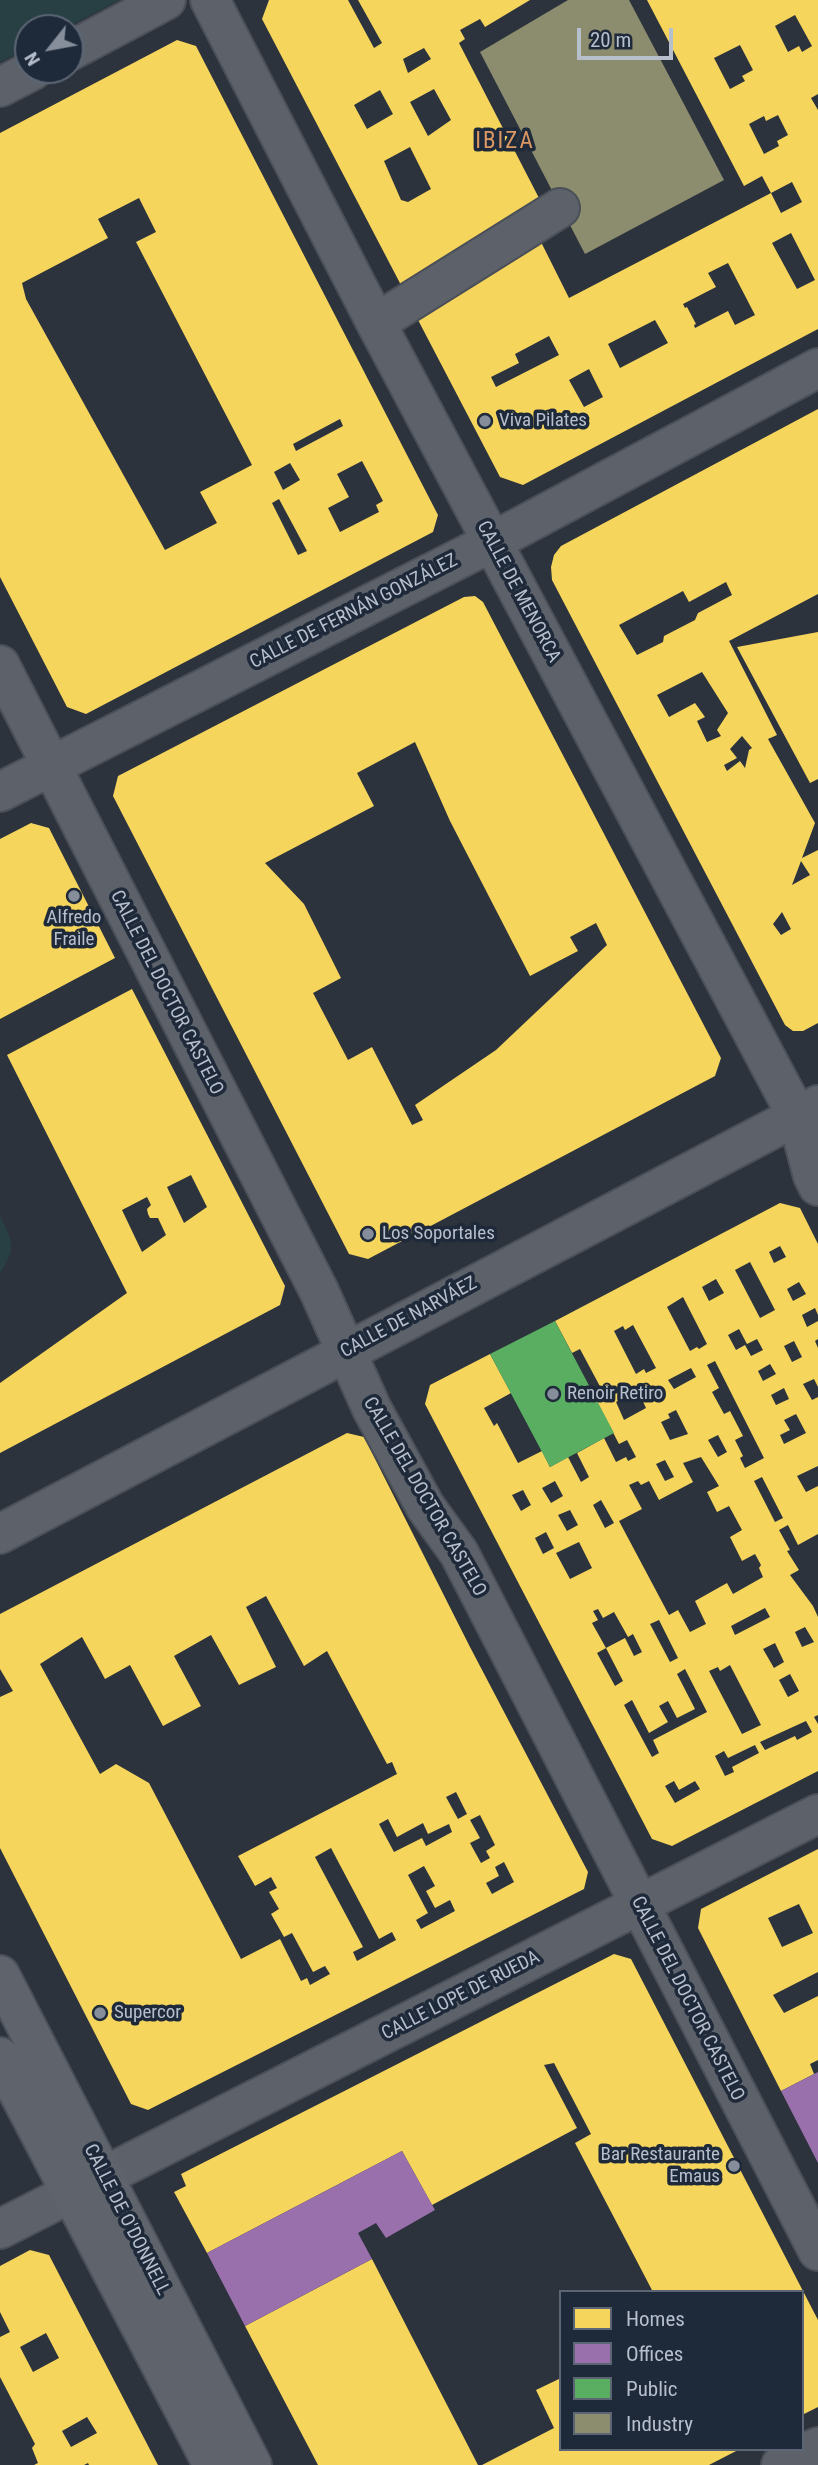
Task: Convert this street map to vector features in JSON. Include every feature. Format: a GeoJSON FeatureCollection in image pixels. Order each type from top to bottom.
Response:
{"type":"FeatureCollection","features":[{"type":"Feature","properties":{"kind":"main road","name":"CALLE DE O'DONNELL"},"geometry":{"type":"LineString","coordinates":[[0,1975],[88,2186],[213,2465]]}},
{"type":"Feature","properties":{"kind":"main road","name":"CALLE DE O'DONNELL"},"geometry":{"type":"LineString","coordinates":[[0,2057],[88,2186],[253,2465]]}},
{"type":"Feature","properties":{"kind":"street"},"geometry":{"type":"LineString","coordinates":[[84,44],[166,0]]}},
{"type":"Feature","properties":{"kind":"street","name":"CALLE DE MENORCA"},"geometry":{"type":"LineString","coordinates":[[210,0],[492,542],[808,1110],[813,1176],[818,1186]]}},
{"type":"Feature","properties":{"kind":"street"},"geometry":{"type":"LineString","coordinates":[[376,323],[560,208]]}},
{"type":"Feature","properties":{"kind":"street","name":"CALLE DE FERNÁN GONZÁLEZ"},"geometry":{"type":"LineString","coordinates":[[0,792],[492,542],[818,368]]}},
{"type":"Feature","properties":{"kind":"street","name":"CALLE DEL DOCTOR CASTELO"},"geometry":{"type":"LineString","coordinates":[[0,665],[319,1292],[372,1409],[425,1506],[459,1553],[638,1906],[818,2251]]}},
{"type":"Feature","properties":{"kind":"street","name":"CALLE DE NARVÁEZ"},"geometry":{"type":"LineString","coordinates":[[0,1534],[808,1110]]}},
{"type":"Feature","properties":{"kind":"street","name":"CALLE LOPE DE RUEDA"},"geometry":{"type":"LineString","coordinates":[[0,2229],[818,1814]]}},
{"type":"Feature","properties":{"kind":"street"},"geometry":{"type":"LineString","coordinates":[[781,2465],[818,2447]]}},
{"type":"Feature","properties":{"kind":"green space"},"geometry":{"type":"Polygon","coordinates":[[[0,0],[120,0],[84,19],[84,14],[14,14],[14,55],[0,62],[0,0]]]}},
{"type":"Feature","properties":{"kind":"green space"},"geometry":{"type":"Polygon","coordinates":[[[0,1216],[8,1232],[11,1251],[0,1273],[0,1216]]]}},
{"type":"Feature","properties":{"kind":"building: Homes"},"geometry":{"type":"Polygon","coordinates":[[[269,0],[348,0],[374,48],[382,43],[358,0],[530,0],[485,27],[480,19],[460,30],[465,39],[459,43],[540,200],[402,287],[262,19],[269,0]],[[424,48],[403,59],[408,73],[431,59],[424,48]],[[434,89],[410,102],[428,136],[451,120],[434,89]],[[380,90],[354,105],[367,129],[393,114],[380,90]],[[410,147],[384,161],[401,200],[408,202],[431,189],[410,147]]]}},
{"type":"Feature","properties":{"kind":"building: Homes"},"geometry":{"type":"Polygon","coordinates":[[[647,0],[818,0],[818,94],[811,98],[818,110],[818,329],[523,485],[500,477],[417,318],[540,240],[569,298],[771,193],[762,176],[744,186],[647,0]],[[795,15],[775,26],[788,52],[799,46],[802,52],[812,46],[795,15]],[[740,45],[714,58],[730,89],[745,81],[742,76],[753,70],[740,45]],[[778,115],[766,121],[764,116],[749,124],[764,154],[779,146],[777,141],[788,135],[778,115]],[[792,182],[771,193],[781,213],[802,202],[792,182]],[[791,233],[772,243],[797,289],[815,280],[791,233]],[[728,263],[708,273],[716,287],[683,304],[696,324],[695,328],[728,311],[735,325],[755,315],[728,263]],[[655,320],[608,344],[620,368],[668,343],[655,320]],[[549,336],[515,354],[519,363],[491,377],[496,387],[559,355],[549,336]],[[589,369],[569,380],[584,407],[603,397],[589,369]]]}},
{"type":"Feature","properties":{"kind":"building: Homes"},"geometry":{"type":"Polygon","coordinates":[[[177,40],[196,46],[438,515],[433,532],[86,714],[67,707],[0,577],[0,133],[177,40]],[[139,198],[98,219],[108,238],[22,283],[26,299],[165,550],[217,523],[200,492],[252,465],[136,242],[156,232],[139,198]],[[340,419],[293,444],[296,451],[343,426],[340,419]],[[362,461],[337,474],[349,497],[328,508],[340,532],[379,512],[376,505],[383,501],[362,461]],[[290,463],[274,472],[283,490],[300,480],[290,463]],[[279,499],[272,503],[298,555],[307,551],[279,499]]]}},
{"type":"Feature","properties":{"kind":"building: Homes"},"geometry":{"type":"Polygon","coordinates":[[[818,409],[818,594],[729,641],[777,735],[768,739],[815,823],[802,858],[818,850],[818,1023],[803,1031],[793,1031],[785,1025],[552,580],[554,555],[561,546],[818,409]],[[726,582],[689,602],[683,591],[619,625],[637,655],[663,642],[664,636],[695,620],[698,613],[732,595],[726,582]],[[702,672],[657,695],[669,717],[695,703],[705,717],[697,721],[707,742],[721,736],[717,730],[728,713],[702,672]],[[742,736],[730,749],[737,758],[724,765],[727,771],[740,761],[745,768],[749,750],[752,748],[742,736]],[[801,861],[792,885],[810,875],[801,861]],[[782,912],[773,924],[781,935],[791,929],[782,912]]]}},
{"type":"Feature","properties":{"kind":"building: Homes"},"geometry":{"type":"Polygon","coordinates":[[[475,596],[483,602],[721,1058],[715,1076],[368,1259],[349,1254],[113,796],[118,776],[464,597],[475,596]],[[415,742],[357,773],[374,806],[265,863],[304,904],[341,978],[313,993],[348,1060],[372,1047],[412,1125],[423,1120],[415,1105],[496,1050],[607,945],[596,923],[570,937],[578,951],[530,976],[450,821],[415,742]]]}},
{"type":"Feature","properties":{"kind":"building: Homes"},"geometry":{"type":"Polygon","coordinates":[[[818,632],[818,779],[810,783],[737,647],[818,632]]]}},
{"type":"Feature","properties":{"kind":"building: Homes"},"geometry":{"type":"Polygon","coordinates":[[[31,823],[49,828],[115,958],[0,1019],[0,839],[31,823]]]}},
{"type":"Feature","properties":{"kind":"building: Homes"},"geometry":{"type":"Polygon","coordinates":[[[132,989],[285,1286],[280,1305],[0,1453],[0,1383],[127,1293],[7,1055],[132,989]],[[191,1175],[167,1187],[184,1223],[207,1207],[191,1175]],[[147,1197],[122,1210],[142,1252],[166,1235],[158,1218],[150,1218],[148,1214],[147,1209],[151,1205],[147,1197]]]}},
{"type":"Feature","properties":{"kind":"building: Homes"},"geometry":{"type":"Polygon","coordinates":[[[780,1203],[800,1208],[818,1244],[818,1315],[815,1308],[802,1315],[807,1327],[818,1321],[818,1339],[815,1341],[818,1348],[818,1387],[814,1379],[803,1384],[812,1400],[818,1397],[818,1466],[797,1476],[806,1492],[818,1486],[818,1534],[798,1545],[788,1525],[779,1530],[790,1550],[787,1551],[799,1570],[790,1575],[818,1617],[818,1715],[814,1717],[818,1724],[818,1771],[672,1846],[652,1839],[425,1404],[430,1385],[490,1354],[511,1393],[484,1408],[494,1426],[497,1423],[518,1463],[542,1451],[550,1467],[568,1457],[581,1482],[589,1477],[577,1453],[604,1438],[616,1462],[626,1457],[628,1461],[636,1457],[627,1440],[619,1444],[594,1396],[603,1392],[580,1349],[572,1353],[555,1321],[780,1203]],[[780,1246],[769,1252],[774,1263],[786,1257],[780,1246]],[[750,1262],[735,1270],[760,1318],[775,1310],[750,1262]],[[716,1279],[702,1287],[709,1301],[724,1293],[716,1279]],[[799,1282],[787,1289],[793,1301],[806,1294],[799,1282]],[[683,1297],[667,1307],[690,1351],[697,1347],[699,1349],[707,1344],[683,1297]],[[633,1325],[625,1330],[623,1326],[614,1331],[636,1374],[644,1369],[646,1373],[656,1368],[633,1325]],[[739,1329],[728,1335],[736,1350],[745,1345],[751,1356],[763,1350],[757,1339],[747,1344],[739,1329]],[[794,1341],[784,1346],[792,1362],[802,1357],[794,1341]],[[715,1361],[707,1365],[719,1388],[712,1392],[724,1414],[730,1411],[743,1436],[735,1440],[743,1456],[740,1458],[745,1468],[764,1458],[715,1361]],[[770,1364],[758,1371],[763,1381],[776,1374],[770,1364]],[[691,1368],[668,1380],[674,1389],[696,1377],[691,1368]],[[784,1388],[771,1395],[776,1405],[789,1399],[784,1388]],[[638,1391],[616,1402],[624,1420],[646,1408],[638,1391]],[[676,1410],[668,1414],[670,1418],[661,1422],[670,1440],[688,1434],[676,1410]],[[796,1414],[784,1420],[790,1430],[780,1435],[784,1444],[806,1433],[796,1414]],[[718,1435],[708,1440],[718,1457],[727,1452],[718,1435]],[[701,1457],[683,1463],[693,1482],[659,1500],[649,1481],[641,1485],[638,1481],[629,1485],[642,1509],[619,1521],[669,1615],[678,1610],[690,1632],[706,1624],[695,1601],[727,1583],[733,1594],[763,1577],[759,1568],[761,1565],[755,1554],[742,1561],[730,1537],[742,1530],[729,1506],[717,1512],[707,1492],[719,1486],[701,1457]],[[665,1460],[656,1464],[665,1481],[674,1477],[665,1460]],[[762,1477],[754,1481],[775,1522],[783,1518],[762,1477]],[[555,1481],[542,1488],[551,1503],[563,1496],[555,1481]],[[523,1490],[512,1495],[521,1511],[531,1505],[523,1490]],[[601,1500],[593,1505],[605,1528],[614,1523],[601,1500]],[[570,1510],[558,1515],[567,1531],[578,1525],[570,1510]],[[546,1532],[535,1538],[543,1554],[554,1548],[546,1532]],[[579,1542],[556,1553],[570,1579],[592,1568],[579,1542]],[[765,1608],[731,1626],[735,1635],[770,1617],[765,1608]],[[598,1609],[593,1611],[598,1620],[592,1623],[606,1648],[625,1638],[634,1656],[642,1652],[633,1634],[628,1637],[614,1612],[603,1618],[598,1609]],[[659,1620],[650,1624],[670,1662],[678,1658],[659,1620]],[[805,1627],[795,1632],[802,1647],[814,1642],[805,1627]],[[775,1643],[763,1649],[774,1668],[784,1662],[775,1643]],[[606,1648],[597,1653],[615,1686],[623,1681],[606,1648]],[[730,1665],[720,1671],[718,1667],[709,1671],[742,1734],[761,1725],[730,1665]],[[685,1669],[677,1674],[695,1709],[677,1718],[668,1701],[659,1706],[668,1722],[649,1733],[632,1700],[624,1705],[652,1757],[659,1753],[653,1740],[707,1712],[685,1669]],[[790,1674],[779,1680],[788,1697],[799,1691],[790,1674]],[[806,1721],[760,1742],[765,1750],[795,1736],[797,1740],[812,1732],[806,1721]],[[755,1745],[728,1758],[724,1751],[715,1756],[725,1776],[734,1772],[732,1767],[759,1753],[755,1745]],[[674,1781],[665,1786],[675,1803],[700,1789],[695,1781],[679,1790],[674,1781]]]}},
{"type":"Feature","properties":{"kind":"building: Homes"},"geometry":{"type":"Polygon","coordinates":[[[347,1433],[364,1437],[588,1872],[584,1889],[148,2110],[131,2104],[0,1848],[0,1697],[13,1691],[0,1669],[0,1614],[347,1433]],[[266,1596],[246,1607],[276,1667],[239,1685],[211,1635],[174,1656],[201,1706],[163,1726],[130,1665],[105,1679],[82,1637],[40,1664],[100,1774],[116,1764],[149,1783],[241,1959],[280,1939],[301,1981],[307,1978],[310,1985],[330,1974],[325,1966],[313,1972],[292,1933],[284,1937],[271,1914],[279,1909],[269,1892],[277,1888],[271,1877],[255,1886],[238,1856],[397,1774],[392,1762],[387,1764],[327,1651],[304,1666],[266,1596]],[[456,1792],[446,1797],[458,1819],[467,1814],[456,1792]],[[480,1815],[470,1820],[480,1838],[470,1843],[481,1863],[490,1858],[486,1851],[495,1845],[480,1815]],[[388,1819],[379,1824],[394,1852],[422,1838],[426,1846],[452,1832],[449,1824],[428,1834],[423,1823],[397,1837],[388,1819]],[[331,1848],[315,1857],[363,1947],[353,1952],[357,1961],[396,1940],[392,1932],[379,1939],[331,1848]],[[504,1862],[495,1867],[499,1876],[486,1883],[492,1894],[514,1882],[504,1862]],[[424,1866],[408,1875],[428,1913],[416,1920],[421,1929],[455,1911],[450,1900],[435,1908],[426,1891],[435,1886],[424,1866]]]}},
{"type":"Feature","properties":{"kind":"building: Homes"},"geometry":{"type":"Polygon","coordinates":[[[818,1849],[818,1972],[773,1995],[784,2013],[818,1996],[818,2060],[810,2064],[814,2074],[781,2091],[698,1928],[701,1909],[818,1849]],[[799,1904],[768,1918],[782,1947],[813,1933],[799,1904]]]}},
{"type":"Feature","properties":{"kind":"building: Homes"},"geometry":{"type":"Polygon","coordinates":[[[614,1954],[631,1959],[802,2290],[652,2290],[575,2143],[591,2134],[554,2063],[544,2065],[577,2128],[432,2205],[402,2151],[207,2253],[174,2192],[186,2186],[181,2174],[614,1954]]]}},
{"type":"Feature","properties":{"kind":"building: Homes"},"geometry":{"type":"Polygon","coordinates":[[[30,2250],[49,2255],[158,2465],[34,2465],[38,2463],[32,2448],[35,2444],[0,2377],[0,2337],[10,2332],[0,2312],[0,2266],[30,2250]],[[46,2333],[20,2347],[33,2372],[59,2358],[46,2333]],[[87,2417],[62,2431],[71,2447],[97,2433],[87,2417]]]}},
{"type":"Feature","properties":{"kind":"building: Homes"},"geometry":{"type":"Polygon","coordinates":[[[372,2259],[478,2465],[318,2465],[245,2326],[372,2259]]]}},
{"type":"Feature","properties":{"kind":"building: Homes"},"geometry":{"type":"Polygon","coordinates":[[[804,2293],[818,2320],[818,2407],[804,2414],[804,2293]]]}},
{"type":"Feature","properties":{"kind":"building: Homes"},"geometry":{"type":"Polygon","coordinates":[[[559,2379],[559,2451],[736,2451],[709,2465],[482,2465],[554,2428],[536,2390],[559,2379]]]}},
{"type":"Feature","properties":{"kind":"building: Offices"},"geometry":{"type":"Polygon","coordinates":[[[818,2072],[818,2163],[781,2091],[818,2072]]]}},
{"type":"Feature","properties":{"kind":"building: Offices"},"geometry":{"type":"Polygon","coordinates":[[[402,2151],[435,2210],[386,2238],[376,2223],[358,2233],[372,2259],[245,2326],[207,2253],[402,2151]]]}},
{"type":"Feature","properties":{"kind":"building: Public","name":"Renoir Retiro"},"geometry":{"type":"Polygon","coordinates":[[[555,1321],[614,1433],[550,1467],[490,1354],[555,1321]]]}},
{"type":"Feature","properties":{"kind":"building: Industry"},"geometry":{"type":"Polygon","coordinates":[[[568,0],[629,0],[724,180],[585,254],[480,52],[568,0]]]}},
{"type":"Feature","properties":{"kind":"place","name":"Viva Pilates"},"geometry":{"type":"Point","coordinates":[485,421]}},
{"type":"Feature","properties":{"kind":"place","name":"Alfredo Fraile"},"geometry":{"type":"Point","coordinates":[74,896]}},
{"type":"Feature","properties":{"kind":"place","name":"Los Soportales"},"geometry":{"type":"Point","coordinates":[368,1234]}},
{"type":"Feature","properties":{"kind":"place","name":"Renoir Retiro"},"geometry":{"type":"Point","coordinates":[553,1394]}},
{"type":"Feature","properties":{"kind":"place","name":"Supercor"},"geometry":{"type":"Point","coordinates":[100,2013]}},
{"type":"Feature","properties":{"kind":"place","name":"Bar Restaurante Emaus"},"geometry":{"type":"Point","coordinates":[734,2166]}},
{"type":"Feature","properties":{"kind":"district","name":"IBIZA"},"geometry":{"type":"Point","coordinates":[505,142]}}]}
